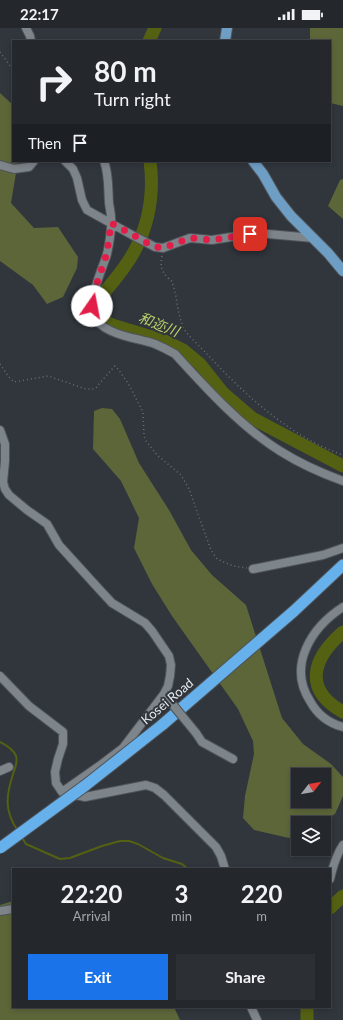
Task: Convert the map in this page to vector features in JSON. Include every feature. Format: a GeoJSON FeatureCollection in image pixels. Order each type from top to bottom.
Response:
{"type":"FeatureCollection","features":[{"type":"Feature","properties":{"kind":"highway","name":"Kosei Road"},"geometry":{"type":"LineString","coordinates":[[0,848],[86,785],[162,725],[294,610],[343,565]]}},
{"type":"Feature","properties":{"kind":"main road"},"geometry":{"type":"LineString","coordinates":[[225,40],[227,28]]}},
{"type":"Feature","properties":{"kind":"main road"},"geometry":{"type":"LineString","coordinates":[[253,162],[263,174],[276,197],[291,216],[328,253],[343,271]]}},
{"type":"Feature","properties":{"kind":"street"},"geometry":{"type":"LineString","coordinates":[[26,28],[31,40]]}},
{"type":"Feature","properties":{"kind":"street"},"geometry":{"type":"LineString","coordinates":[[0,164],[14,169],[29,167],[33,162]]}},
{"type":"Feature","properties":{"kind":"street"},"geometry":{"type":"LineString","coordinates":[[66,162],[73,169],[77,178],[82,200],[87,210],[132,235],[159,247],[190,238],[212,240],[250,234],[313,238]]}},
{"type":"Feature","properties":{"kind":"street"},"geometry":{"type":"LineString","coordinates":[[104,162],[107,171],[111,223],[107,253],[94,292],[92,312],[96,320],[106,328],[117,333],[165,348],[174,354],[229,411],[279,451],[308,467],[343,481]]}},
{"type":"Feature","properties":{"kind":"street"},"geometry":{"type":"LineString","coordinates":[[0,430],[5,444],[3,482],[9,495],[47,524],[59,545],[112,603],[145,623],[152,630],[169,656],[171,665],[168,686],[164,694],[123,748],[62,792]]}},
{"type":"Feature","properties":{"kind":"street"},"geometry":{"type":"LineString","coordinates":[[253,569],[323,555],[343,548]]}},
{"type":"Feature","properties":{"kind":"street"},"geometry":{"type":"LineString","coordinates":[[343,607],[322,624],[311,638],[306,648],[301,665],[301,678],[303,688],[314,708],[321,716],[336,725],[343,727]]}},
{"type":"Feature","properties":{"kind":"street"},"geometry":{"type":"LineString","coordinates":[[0,676],[30,706],[63,732],[63,744],[55,772],[56,783],[62,792],[85,797],[146,785],[155,788],[164,795],[216,847],[221,856],[224,868]]}},
{"type":"Feature","properties":{"kind":"street"},"geometry":{"type":"LineString","coordinates":[[164,694],[202,742],[233,759]]}},
{"type":"Feature","properties":{"kind":"street"},"geometry":{"type":"LineString","coordinates":[[0,771],[9,767]]}},
{"type":"Feature","properties":{"kind":"street"},"geometry":{"type":"LineString","coordinates":[[331,874],[333,863],[343,845]]}},
{"type":"Feature","properties":{"kind":"street"},"geometry":{"type":"LineString","coordinates":[[0,912],[12,909]]}},
{"type":"Feature","properties":{"kind":"street"},"geometry":{"type":"LineString","coordinates":[[252,1008],[258,1020]]}},
{"type":"Feature","properties":{"kind":"path"},"geometry":{"type":"LineString","coordinates":[[0,52],[12,69]]}},
{"type":"Feature","properties":{"kind":"path"},"geometry":{"type":"LineString","coordinates":[[159,247],[162,269],[165,275],[172,282],[175,289],[178,312],[184,329],[244,392],[277,419],[299,434],[343,455]]}},
{"type":"Feature","properties":{"kind":"path"},"geometry":{"type":"LineString","coordinates":[[0,364],[14,382],[48,376],[86,389],[96,388],[115,366],[128,383],[143,412],[144,436],[146,441],[157,455],[182,475],[189,489],[211,550],[217,559],[233,566],[253,569]]}},
{"type":"Feature","properties":{"kind":"green space"},"geometry":{"type":"Polygon","coordinates":[[[310,28],[343,28],[343,106],[331,103],[331,40],[310,40],[310,28]]]}},
{"type":"Feature","properties":{"kind":"green space"},"geometry":{"type":"Polygon","coordinates":[[[0,93],[12,104],[12,162],[18,162],[11,203],[34,228],[58,227],[78,257],[77,268],[63,297],[47,304],[33,285],[0,261],[0,93]]]}},
{"type":"Feature","properties":{"kind":"green space"},"geometry":{"type":"Polygon","coordinates":[[[343,179],[343,219],[328,206],[340,180],[343,179]]]}},
{"type":"Feature","properties":{"kind":"green space"},"geometry":{"type":"Polygon","coordinates":[[[102,408],[112,409],[120,419],[139,463],[169,510],[191,550],[212,575],[246,605],[282,718],[303,744],[331,764],[343,777],[343,796],[335,814],[331,816],[291,816],[291,837],[289,838],[254,830],[243,818],[245,796],[254,754],[253,741],[238,709],[172,616],[152,584],[134,548],[139,518],[121,481],[93,449],[94,411],[102,408]]]}},
{"type":"Feature","properties":{"kind":"green space"},"geometry":{"type":"Polygon","coordinates":[[[12,901],[12,1008],[174,1008],[180,1020],[0,1020],[0,905],[12,901]]]}},
{"type":"Feature","properties":{"kind":"waterway","name":"和迩川"},"geometry":{"type":"LineString","coordinates":[[149,40],[155,28]]}},
{"type":"Feature","properties":{"kind":"waterway","name":"和迩川"},"geometry":{"type":"LineString","coordinates":[[150,162],[150,203],[144,229],[133,254],[122,271],[96,303],[95,309],[99,318],[112,325],[165,341],[183,350],[200,364],[223,393],[252,418],[343,466]]}},
{"type":"Feature","properties":{"kind":"waterway","name":"和迩川"},"geometry":{"type":"LineString","coordinates":[[343,632],[325,652],[316,673],[317,683],[321,693],[330,703],[343,712]]}},
{"type":"Feature","properties":{"kind":"waterway"},"geometry":{"type":"LineString","coordinates":[[0,742],[11,749],[17,758],[9,789],[8,810],[13,824],[18,831]]}},
{"type":"Feature","properties":{"kind":"waterway"},"geometry":{"type":"LineString","coordinates":[[21,836],[26,844],[60,859],[70,858],[120,841],[129,841],[138,844],[163,858],[182,864],[187,868]]}},
{"type":"Feature","properties":{"kind":"waterway","name":"和迩川"},"geometry":{"type":"LineString","coordinates":[[331,907],[343,896]]}},
{"type":"Feature","properties":{"kind":"waterway","name":"和迩川"},"geometry":{"type":"LineString","coordinates":[[307,1008],[307,1020]]}},
{"type":"Feature","properties":{"kind":"route"},"geometry":{"type":"LineString","coordinates":[[92,306],[94,292],[107,253],[111,223],[155,247],[163,248],[190,238],[212,240],[250,234]]}}]}
